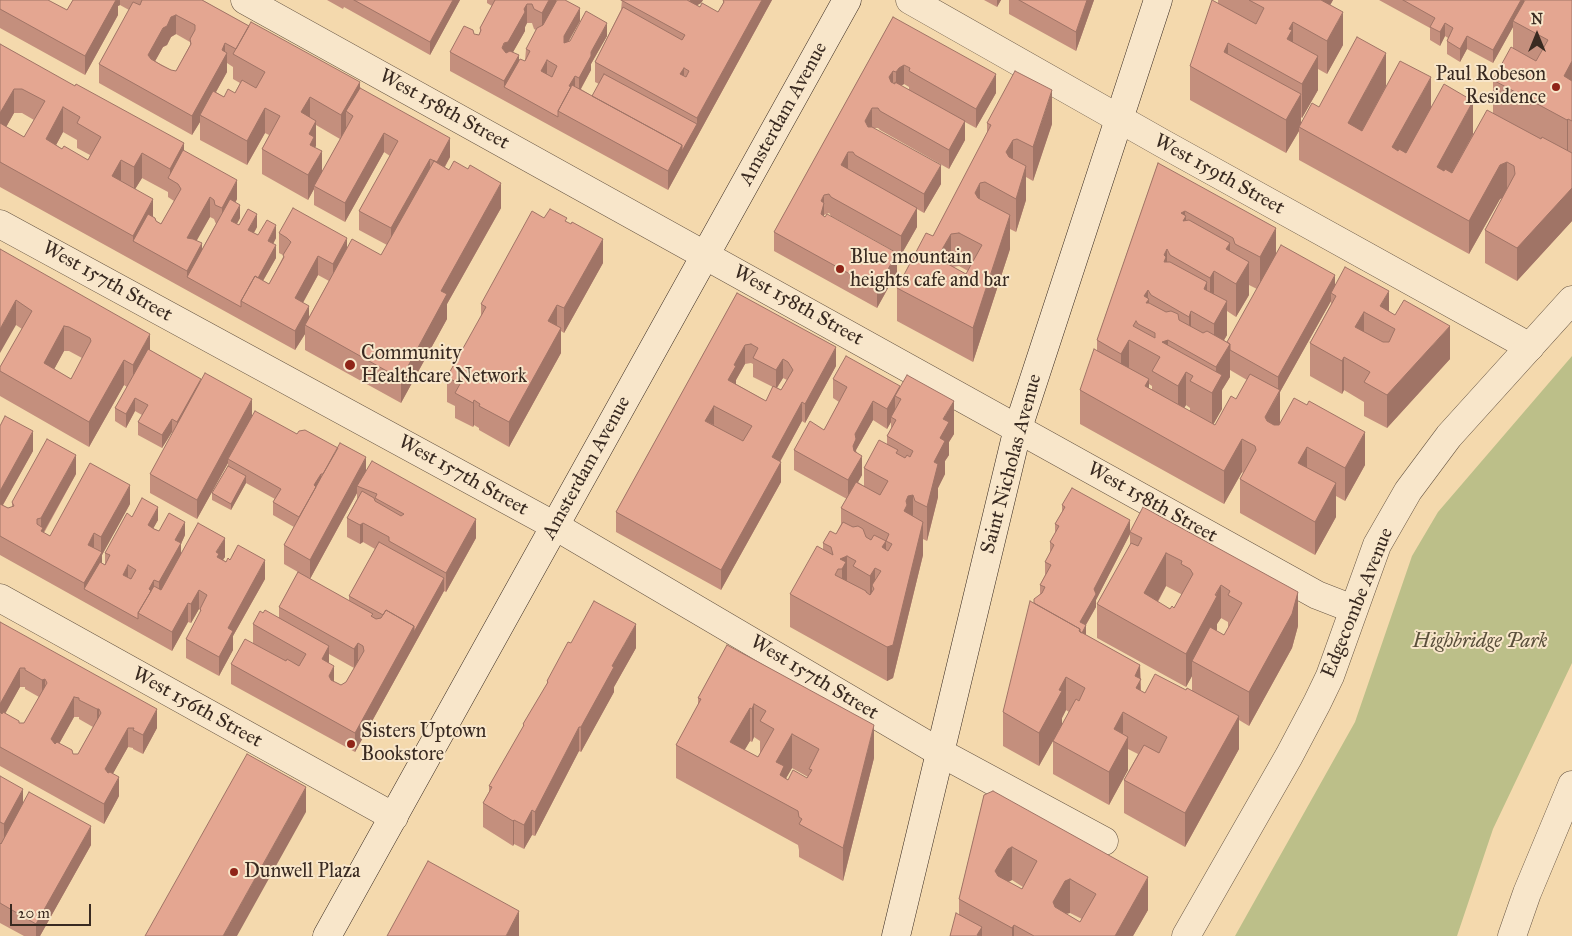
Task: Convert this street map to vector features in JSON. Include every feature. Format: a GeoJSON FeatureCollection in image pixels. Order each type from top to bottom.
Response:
{"type":"FeatureCollection","features":[{"type":"Feature","properties":{"kind":"street","name":"West 158th Street"},"geometry":{"type":"LineString","coordinates":[[245,0],[1318,595],[1353,609]]}},
{"type":"Feature","properties":{"kind":"street","name":"Amsterdam Avenue"},"geometry":{"type":"LineString","coordinates":[[327,936],[847,0]]}},
{"type":"Feature","properties":{"kind":"street","name":"West 159th Street"},"geometry":{"type":"LineString","coordinates":[[910,0],[1118,119],[1530,347]]}},
{"type":"Feature","properties":{"kind":"street","name":"Saint Nicholas Avenue"},"geometry":{"type":"LineString","coordinates":[[896,936],[1018,428],[1158,0]]}},
{"type":"Feature","properties":{"kind":"street","name":"West 157th Street"},"geometry":{"type":"LineString","coordinates":[[0,224],[555,526],[941,753],[1104,841]]}},
{"type":"Feature","properties":{"kind":"street","name":"Edgecombe Avenue"},"geometry":{"type":"LineString","coordinates":[[1186,936],[1317,704],[1330,676],[1377,545],[1408,491],[1449,436],[1572,300]]}},
{"type":"Feature","properties":{"kind":"street","name":"West 156th Street"},"geometry":{"type":"LineString","coordinates":[[0,598],[394,817]]}},
{"type":"Feature","properties":{"kind":"street"},"geometry":{"type":"LineString","coordinates":[[1512,936],[1530,884],[1572,785]]}},
{"type":"Feature","properties":{"kind":"green space","name":"Highbridge Park"},"geometry":{"type":"Polygon","coordinates":[[[1572,356],[1572,663],[1493,829],[1457,936],[1235,936],[1355,722],[1412,556],[1438,512],[1572,356]]]}},
{"type":"Feature","properties":{"kind":"building"},"geometry":{"type":"Polygon","coordinates":[[[0,0],[48,0],[67,10],[73,0],[116,0],[85,56],[0,9],[0,0]]]}},
{"type":"Feature","properties":{"kind":"building"},"geometry":{"type":"Polygon","coordinates":[[[142,0],[202,0],[249,26],[236,49],[225,43],[222,50],[227,53],[192,116],[99,64],[133,2],[140,5],[142,0]],[[176,15],[171,17],[148,55],[161,65],[176,71],[191,44],[190,39],[195,30],[195,25],[176,15]]]}},
{"type":"Feature","properties":{"kind":"building"},"geometry":{"type":"Polygon","coordinates":[[[354,0],[453,0],[430,42],[354,0]]]}},
{"type":"Feature","properties":{"kind":"building"},"geometry":{"type":"Polygon","coordinates":[[[495,0],[549,0],[542,13],[534,9],[532,4],[527,4],[524,9],[525,12],[508,42],[504,43],[502,48],[506,53],[510,51],[519,55],[504,81],[450,52],[464,26],[473,30],[474,34],[479,35],[480,28],[495,0]]]}},
{"type":"Feature","properties":{"kind":"building"},"geometry":{"type":"Polygon","coordinates":[[[557,0],[565,0],[580,8],[564,36],[564,43],[570,41],[586,11],[607,23],[579,78],[575,76],[569,86],[571,87],[558,111],[558,117],[504,87],[520,59],[525,61],[530,51],[526,49],[537,28],[543,25],[557,0]],[[547,60],[541,71],[552,77],[557,66],[547,60]]]}},
{"type":"Feature","properties":{"kind":"building"},"geometry":{"type":"Polygon","coordinates":[[[621,0],[687,0],[700,7],[702,3],[718,12],[724,2],[723,0],[762,0],[697,118],[595,62],[623,7],[682,40],[685,35],[621,0]],[[684,68],[680,74],[686,77],[689,71],[684,68]]]}},
{"type":"Feature","properties":{"kind":"building"},"geometry":{"type":"Polygon","coordinates":[[[1019,0],[1087,0],[1076,32],[1019,0]]]}},
{"type":"Feature","properties":{"kind":"building"},"geometry":{"type":"Polygon","coordinates":[[[1212,0],[1256,24],[1264,8],[1249,0],[1321,0],[1343,12],[1327,41],[1293,22],[1289,29],[1292,30],[1287,39],[1318,56],[1302,84],[1228,43],[1224,52],[1301,94],[1286,120],[1190,66],[1212,0]]]}},
{"type":"Feature","properties":{"kind":"building"},"geometry":{"type":"Polygon","coordinates":[[[1403,0],[1521,0],[1493,50],[1467,36],[1460,49],[1447,41],[1453,28],[1445,23],[1440,32],[1430,27],[1435,18],[1403,0]]]}},
{"type":"Feature","properties":{"kind":"building"},"geometry":{"type":"Polygon","coordinates":[[[1525,0],[1572,0],[1572,61],[1564,76],[1572,81],[1572,121],[1493,80],[1511,47],[1536,61],[1548,40],[1513,21],[1525,0]]]}},
{"type":"Feature","properties":{"kind":"building"},"geometry":{"type":"Polygon","coordinates":[[[893,17],[996,74],[976,109],[909,71],[910,68],[904,65],[896,72],[893,71],[889,77],[891,82],[895,84],[895,82],[965,121],[949,150],[880,111],[878,108],[872,108],[865,121],[868,127],[872,127],[941,165],[924,194],[855,155],[853,152],[848,152],[841,165],[917,208],[901,236],[831,197],[829,194],[824,195],[821,201],[824,203],[821,214],[825,217],[827,214],[897,253],[877,289],[774,232],[893,17]]]}},
{"type":"Feature","properties":{"kind":"building"},"geometry":{"type":"Polygon","coordinates":[[[251,22],[360,82],[341,115],[310,97],[301,112],[316,121],[309,134],[314,137],[310,145],[322,151],[308,175],[262,149],[280,116],[265,108],[247,141],[200,115],[213,91],[224,97],[228,89],[235,93],[242,80],[256,88],[265,72],[233,54],[251,22]]]}},
{"type":"Feature","properties":{"kind":"building"},"geometry":{"type":"Polygon","coordinates":[[[1357,37],[1386,53],[1348,123],[1362,131],[1400,61],[1431,77],[1392,147],[1398,151],[1399,149],[1406,153],[1444,84],[1473,101],[1437,167],[1444,171],[1445,169],[1452,173],[1487,110],[1541,139],[1542,137],[1572,153],[1572,188],[1517,248],[1485,230],[1515,174],[1514,166],[1507,162],[1500,165],[1469,221],[1299,127],[1312,103],[1319,107],[1357,37]]]}},
{"type":"Feature","properties":{"kind":"building"},"geometry":{"type":"Polygon","coordinates":[[[0,44],[184,143],[170,169],[142,153],[134,167],[121,160],[112,176],[153,199],[133,236],[0,162],[0,123],[24,137],[45,101],[22,89],[14,89],[0,113],[0,44]],[[63,107],[46,139],[62,149],[64,146],[88,160],[101,137],[77,123],[80,117],[63,107]]]}},
{"type":"Feature","properties":{"kind":"building"},"geometry":{"type":"Polygon","coordinates":[[[1015,71],[1052,90],[1033,147],[1017,139],[1013,140],[1006,152],[1009,157],[1026,166],[1016,199],[985,182],[980,183],[975,193],[978,198],[1010,215],[973,328],[897,288],[926,233],[933,236],[991,125],[987,123],[1015,71]],[[959,233],[951,234],[937,258],[966,274],[982,245],[959,233]]]}},
{"type":"Feature","properties":{"kind":"building"},"geometry":{"type":"Polygon","coordinates":[[[604,74],[697,124],[682,151],[682,145],[592,96],[604,74]]]}},
{"type":"Feature","properties":{"kind":"building"},"geometry":{"type":"Polygon","coordinates":[[[572,85],[682,145],[668,171],[558,111],[572,85]]]}},
{"type":"Feature","properties":{"kind":"building"},"geometry":{"type":"Polygon","coordinates":[[[360,88],[450,138],[437,162],[430,159],[391,228],[359,211],[398,141],[384,133],[345,203],[314,186],[353,116],[346,111],[360,88]]]}},
{"type":"Feature","properties":{"kind":"building"},"geometry":{"type":"Polygon","coordinates":[[[183,150],[237,180],[222,208],[215,205],[214,200],[210,197],[187,238],[202,243],[187,271],[133,241],[148,214],[161,224],[181,189],[178,184],[168,178],[183,150]]]}},
{"type":"Feature","properties":{"kind":"building"},"geometry":{"type":"Polygon","coordinates":[[[434,161],[449,170],[454,161],[468,169],[470,165],[501,183],[441,291],[447,294],[401,379],[305,325],[352,239],[381,255],[434,161]]]}},
{"type":"Feature","properties":{"kind":"building"},"geometry":{"type":"Polygon","coordinates":[[[1158,163],[1276,228],[1260,257],[1235,244],[1233,238],[1185,211],[1181,213],[1186,216],[1183,221],[1189,220],[1230,243],[1226,249],[1249,262],[1236,284],[1214,271],[1210,278],[1170,255],[1167,249],[1164,255],[1166,257],[1164,262],[1170,262],[1207,282],[1204,289],[1227,301],[1214,324],[1191,311],[1189,317],[1151,295],[1148,290],[1144,296],[1149,299],[1146,303],[1166,312],[1171,311],[1178,314],[1179,320],[1203,333],[1207,331],[1230,344],[1216,367],[1168,340],[1162,342],[1222,375],[1212,393],[1190,381],[1193,376],[1186,372],[1178,386],[1152,371],[1160,357],[1129,340],[1121,354],[1097,340],[1158,163]],[[1136,321],[1133,326],[1155,338],[1155,333],[1136,321]]]}},
{"type":"Feature","properties":{"kind":"building"},"geometry":{"type":"Polygon","coordinates":[[[230,199],[240,205],[231,221],[239,225],[248,209],[257,214],[248,230],[258,235],[267,220],[276,225],[268,241],[276,245],[258,278],[255,276],[241,301],[241,307],[187,277],[230,199]]]}},
{"type":"Feature","properties":{"kind":"building"},"geometry":{"type":"Polygon","coordinates":[[[293,208],[347,238],[333,264],[318,256],[295,298],[309,306],[295,331],[241,301],[255,276],[269,284],[291,242],[279,233],[293,208]]]}},
{"type":"Feature","properties":{"kind":"building"},"geometry":{"type":"Polygon","coordinates":[[[550,209],[567,218],[565,221],[571,224],[572,222],[603,239],[564,308],[557,305],[548,321],[561,328],[509,422],[479,406],[480,404],[474,400],[473,403],[455,393],[460,384],[447,377],[486,307],[481,304],[532,211],[544,218],[550,209]]]}},
{"type":"Feature","properties":{"kind":"building"},"geometry":{"type":"Polygon","coordinates":[[[1281,245],[1335,275],[1278,377],[1230,350],[1230,344],[1227,342],[1281,245]]]}},
{"type":"Feature","properties":{"kind":"building"},"geometry":{"type":"Polygon","coordinates":[[[0,249],[150,334],[133,365],[124,360],[89,422],[0,371],[0,367],[32,311],[16,300],[0,329],[0,249]],[[64,326],[44,363],[71,379],[91,341],[90,338],[64,326]]]}},
{"type":"Feature","properties":{"kind":"building"},"geometry":{"type":"Polygon","coordinates":[[[1345,267],[1389,291],[1380,306],[1395,315],[1404,300],[1450,326],[1387,395],[1364,382],[1370,372],[1344,357],[1342,361],[1310,343],[1336,296],[1331,293],[1345,267]],[[1364,312],[1355,327],[1383,342],[1389,342],[1395,329],[1364,312]]]}},
{"type":"Feature","properties":{"kind":"building"},"geometry":{"type":"Polygon","coordinates":[[[737,293],[836,347],[805,404],[802,402],[772,457],[781,462],[721,570],[616,512],[737,293]],[[751,344],[745,345],[728,380],[766,401],[773,386],[781,390],[793,370],[788,362],[783,359],[776,370],[753,358],[758,348],[751,344]],[[714,406],[705,421],[743,441],[752,426],[714,406]]]}},
{"type":"Feature","properties":{"kind":"building"},"geometry":{"type":"Polygon","coordinates":[[[148,349],[201,379],[177,422],[172,419],[162,435],[138,422],[148,405],[135,398],[126,414],[115,408],[148,349]]]}},
{"type":"Feature","properties":{"kind":"building"},"geometry":{"type":"Polygon","coordinates":[[[1094,349],[1149,379],[1145,386],[1215,425],[1231,396],[1236,399],[1250,374],[1280,390],[1265,417],[1267,421],[1274,425],[1279,425],[1294,398],[1307,405],[1309,401],[1365,432],[1345,468],[1307,447],[1298,463],[1336,483],[1315,522],[1240,479],[1256,450],[1255,446],[1242,439],[1224,471],[1080,390],[1094,349]]]}},
{"type":"Feature","properties":{"kind":"building"},"geometry":{"type":"Polygon","coordinates":[[[846,356],[900,386],[887,409],[873,401],[855,434],[854,451],[862,456],[848,480],[794,450],[810,421],[824,430],[847,387],[833,379],[846,356]]]}},
{"type":"Feature","properties":{"kind":"building"},"geometry":{"type":"Polygon","coordinates":[[[205,373],[252,399],[197,500],[150,474],[205,373]]]}},
{"type":"Feature","properties":{"kind":"building"},"geometry":{"type":"Polygon","coordinates":[[[907,375],[954,401],[943,419],[949,422],[940,438],[945,441],[934,462],[938,464],[927,507],[915,501],[913,495],[908,496],[906,501],[907,505],[904,511],[923,522],[893,645],[887,647],[790,594],[817,546],[833,555],[831,547],[823,543],[830,531],[836,534],[843,522],[863,529],[866,537],[871,540],[874,535],[886,541],[889,534],[841,508],[856,482],[880,495],[888,481],[864,468],[879,440],[898,450],[896,453],[905,458],[907,455],[910,457],[913,451],[887,436],[896,420],[891,417],[901,399],[895,396],[907,375]],[[886,541],[882,547],[888,551],[892,544],[886,541]],[[847,556],[840,559],[846,562],[842,569],[838,569],[835,575],[870,595],[874,589],[872,585],[881,571],[875,568],[870,576],[853,566],[856,561],[847,556]]]}},
{"type":"Feature","properties":{"kind":"building"},"geometry":{"type":"Polygon","coordinates":[[[255,411],[297,434],[299,431],[305,430],[338,448],[323,474],[321,474],[314,485],[316,487],[299,517],[273,502],[281,489],[228,459],[255,411]]]}},
{"type":"Feature","properties":{"kind":"building"},"geometry":{"type":"Polygon","coordinates":[[[5,416],[33,431],[0,491],[0,426],[5,416]]]}},
{"type":"Feature","properties":{"kind":"building"},"geometry":{"type":"Polygon","coordinates":[[[47,439],[76,455],[41,518],[37,519],[37,524],[43,528],[41,531],[50,536],[90,463],[130,485],[101,537],[94,533],[88,545],[102,552],[84,583],[0,536],[0,504],[8,508],[14,506],[12,502],[47,439]]]}},
{"type":"Feature","properties":{"kind":"building"},"geometry":{"type":"Polygon","coordinates":[[[340,443],[366,457],[310,560],[284,545],[340,443]]]}},
{"type":"Feature","properties":{"kind":"building"},"geometry":{"type":"Polygon","coordinates":[[[372,461],[476,519],[446,573],[389,541],[389,537],[363,523],[360,525],[347,518],[362,491],[401,516],[404,514],[375,498],[377,494],[357,486],[372,461]]]}},
{"type":"Feature","properties":{"kind":"building"},"geometry":{"type":"Polygon","coordinates":[[[228,466],[246,476],[231,504],[212,493],[228,466]]]}},
{"type":"Feature","properties":{"kind":"building"},"geometry":{"type":"Polygon","coordinates":[[[1072,488],[1130,520],[1094,589],[1096,594],[1080,622],[1086,625],[1082,633],[1080,629],[1034,603],[1034,599],[1042,593],[1045,587],[1040,585],[1051,565],[1045,562],[1054,545],[1050,542],[1059,526],[1055,524],[1065,507],[1062,505],[1072,488]]]}},
{"type":"Feature","properties":{"kind":"building"},"geometry":{"type":"Polygon","coordinates":[[[142,498],[158,507],[148,525],[154,529],[159,531],[169,513],[185,522],[175,540],[181,543],[159,582],[154,580],[149,589],[151,591],[138,613],[138,619],[84,589],[100,562],[105,565],[110,555],[105,553],[127,513],[132,517],[142,498]],[[128,565],[123,575],[131,579],[136,570],[128,565]]]}},
{"type":"Feature","properties":{"kind":"building"},"geometry":{"type":"Polygon","coordinates":[[[1143,507],[1298,592],[1292,614],[1249,692],[1192,661],[1210,627],[1224,635],[1242,603],[1228,595],[1230,591],[1221,585],[1186,654],[1097,604],[1131,543],[1138,546],[1142,538],[1130,532],[1143,507]],[[1166,553],[1144,593],[1170,609],[1172,606],[1174,608],[1193,574],[1190,569],[1181,564],[1182,561],[1166,553]]]}},
{"type":"Feature","properties":{"kind":"building"},"geometry":{"type":"Polygon","coordinates":[[[198,523],[225,538],[216,552],[219,554],[217,557],[226,562],[228,558],[230,560],[238,545],[265,560],[228,628],[233,631],[219,657],[186,639],[207,595],[199,590],[191,604],[188,603],[172,632],[138,613],[154,586],[161,590],[198,523]]]}},
{"type":"Feature","properties":{"kind":"building"},"geometry":{"type":"Polygon","coordinates":[[[379,542],[444,578],[414,632],[414,626],[386,610],[383,615],[349,596],[379,542]]]}},
{"type":"Feature","properties":{"kind":"building"},"geometry":{"type":"Polygon","coordinates":[[[298,572],[373,614],[371,616],[376,619],[381,618],[386,610],[414,626],[355,733],[231,664],[245,639],[299,666],[306,654],[253,624],[260,611],[263,613],[265,610],[329,646],[322,659],[334,666],[329,676],[331,680],[341,685],[346,682],[364,651],[363,646],[358,643],[354,649],[279,607],[298,572]]]}},
{"type":"Feature","properties":{"kind":"building"},"geometry":{"type":"Polygon","coordinates":[[[594,601],[636,624],[535,812],[532,810],[524,825],[513,821],[483,803],[492,787],[489,786],[548,682],[568,642],[571,643],[594,601]]]}},
{"type":"Feature","properties":{"kind":"building"},"geometry":{"type":"Polygon","coordinates":[[[1030,601],[1140,665],[1135,676],[1141,679],[1136,688],[1145,693],[1155,674],[1186,690],[1187,688],[1239,716],[1185,813],[1124,780],[1144,745],[1159,753],[1167,737],[1123,712],[1114,729],[1128,737],[1109,772],[1053,741],[1076,699],[1079,701],[1085,688],[1066,677],[1059,690],[1062,691],[1039,733],[1003,712],[1030,601]]]}},
{"type":"Feature","properties":{"kind":"building"},"geometry":{"type":"Polygon","coordinates":[[[0,622],[157,709],[143,735],[133,730],[134,728],[128,728],[105,769],[108,773],[110,772],[119,777],[104,804],[0,747],[0,712],[19,721],[19,723],[24,723],[47,683],[45,679],[42,680],[25,670],[25,668],[20,668],[0,704],[0,622]],[[74,697],[51,739],[55,744],[57,742],[72,750],[73,754],[78,754],[101,713],[99,709],[79,700],[79,698],[74,697]]]}},
{"type":"Feature","properties":{"kind":"building"},"geometry":{"type":"Polygon","coordinates":[[[727,645],[874,725],[843,848],[799,824],[802,819],[799,817],[798,811],[676,745],[701,699],[698,698],[727,645]],[[754,704],[730,742],[758,757],[774,729],[760,721],[766,711],[754,704]],[[792,734],[776,762],[784,766],[780,775],[788,780],[793,770],[807,778],[812,770],[809,769],[819,749],[792,734]]]}},
{"type":"Feature","properties":{"kind":"building","name":"Dunwell Plaza"},"geometry":{"type":"Polygon","coordinates":[[[247,754],[306,787],[223,936],[145,936],[247,754]]]}},
{"type":"Feature","properties":{"kind":"building"},"geometry":{"type":"Polygon","coordinates":[[[0,776],[23,789],[4,824],[0,822],[0,776]]]}},
{"type":"Feature","properties":{"kind":"building"},"geometry":{"type":"Polygon","coordinates":[[[993,791],[1148,877],[1115,936],[1034,936],[1014,925],[1012,928],[959,899],[984,795],[993,791]],[[1012,847],[1008,849],[995,871],[998,876],[1022,889],[1037,861],[1012,847]],[[1070,879],[1065,881],[1053,902],[1055,907],[1080,922],[1096,894],[1070,879]]]}},
{"type":"Feature","properties":{"kind":"building"},"geometry":{"type":"Polygon","coordinates":[[[29,792],[91,826],[36,924],[0,903],[0,843],[29,792]]]}},
{"type":"Feature","properties":{"kind":"building"},"geometry":{"type":"Polygon","coordinates":[[[428,861],[519,911],[506,936],[387,936],[428,861]]]}},
{"type":"Feature","properties":{"kind":"building"},"geometry":{"type":"Polygon","coordinates":[[[956,913],[982,927],[977,935],[979,936],[950,936],[956,913]]]}},
{"type":"Feature","properties":{"kind":"place","name":"Paul Robeson Residence"},"geometry":{"type":"Point","coordinates":[1556,87]}},
{"type":"Feature","properties":{"kind":"place","name":"Blue mountain heights cafe and bar"},"geometry":{"type":"Point","coordinates":[840,269]}},
{"type":"Feature","properties":{"kind":"place","name":"Community Healthcare Network"},"geometry":{"type":"Point","coordinates":[350,365]}},
{"type":"Feature","properties":{"kind":"place","name":"Sisters Uptown Bookstore"},"geometry":{"type":"Point","coordinates":[351,744]}},
{"type":"Feature","properties":{"kind":"place","name":"Dunwell Plaza"},"geometry":{"type":"Point","coordinates":[234,872]}}]}
